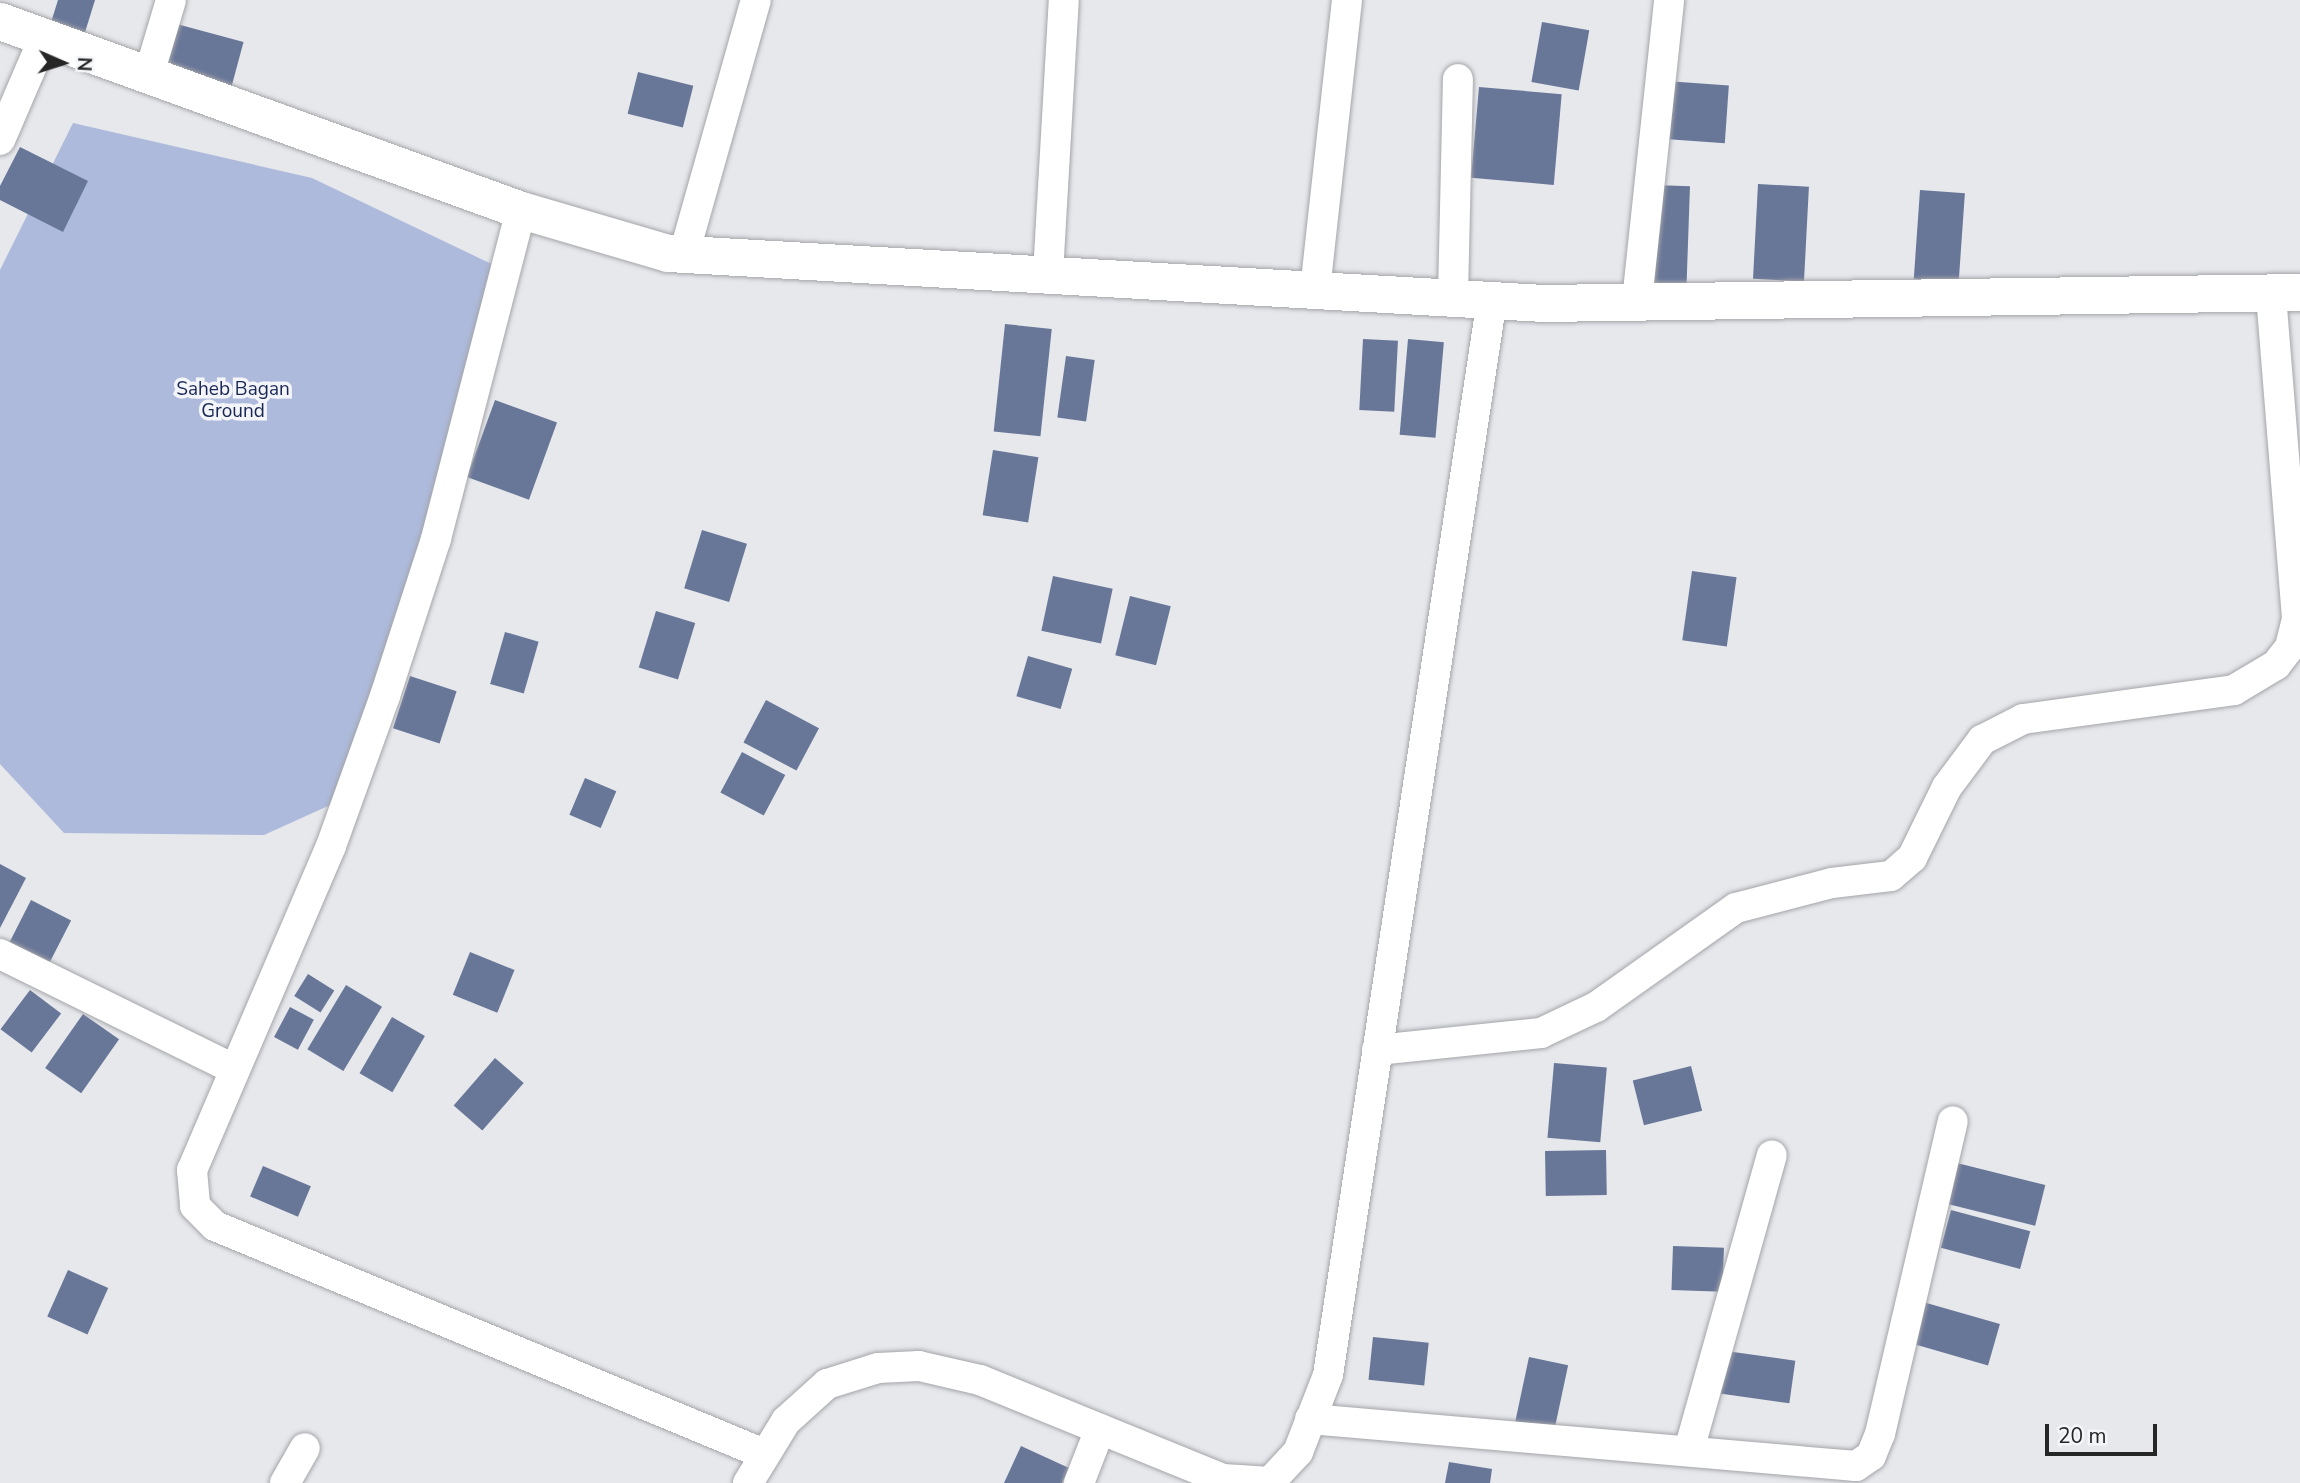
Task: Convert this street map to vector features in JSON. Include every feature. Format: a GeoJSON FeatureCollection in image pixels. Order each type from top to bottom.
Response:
{"type":"FeatureCollection","features":[{"type":"Feature","properties":{"kind":"street"},"geometry":{"type":"LineString","coordinates":[[149,74],[171,0]]}},
{"type":"Feature","properties":{"kind":"street"},"geometry":{"type":"LineString","coordinates":[[684,254],[756,0]]}},
{"type":"Feature","properties":{"kind":"street"},"geometry":{"type":"LineString","coordinates":[[1048,274],[1064,0]]}},
{"type":"Feature","properties":{"kind":"street"},"geometry":{"type":"LineString","coordinates":[[1315,290],[1347,0]]}},
{"type":"Feature","properties":{"kind":"street"},"geometry":{"type":"LineString","coordinates":[[1637,301],[1669,0]]}},
{"type":"Feature","properties":{"kind":"street"},"geometry":{"type":"LineString","coordinates":[[0,20],[521,209],[684,254],[1492,299],[1637,301],[2286,292],[2298,618],[2290,647],[2276,665],[2234,690],[2023,719],[1982,740],[1947,787],[1912,858],[1891,876],[1832,883],[1736,908],[1596,1007],[1541,1033],[1377,1049]]}},
{"type":"Feature","properties":{"kind":"street"},"geometry":{"type":"LineString","coordinates":[[0,140],[44,38]]}},
{"type":"Feature","properties":{"kind":"street"},"geometry":{"type":"LineString","coordinates":[[1453,297],[1458,79]]}},
{"type":"Feature","properties":{"kind":"street"},"geometry":{"type":"LineString","coordinates":[[521,209],[436,539],[385,696],[331,846],[192,1170],[195,1206],[215,1226],[764,1454]]}},
{"type":"Feature","properties":{"kind":"street"},"geometry":{"type":"LineString","coordinates":[[748,1483],[786,1421],[827,1384],[878,1368],[919,1366],[980,1380],[1100,1429],[1188,1475],[1270,1482],[1298,1451],[1328,1374],[1492,299]]}},
{"type":"Feature","properties":{"kind":"street"},"geometry":{"type":"LineString","coordinates":[[0,954],[234,1069]]}},
{"type":"Feature","properties":{"kind":"street"},"geometry":{"type":"LineString","coordinates":[[1310,1419],[1856,1466],[1871,1456],[1880,1434],[1953,1121]]}},
{"type":"Feature","properties":{"kind":"street"},"geometry":{"type":"LineString","coordinates":[[1689,1450],[1772,1155]]}},
{"type":"Feature","properties":{"kind":"street"},"geometry":{"type":"LineString","coordinates":[[1079,1483],[1100,1429]]}},
{"type":"Feature","properties":{"kind":"street"},"geometry":{"type":"LineString","coordinates":[[285,1483],[305,1448]]}},
{"type":"Feature","properties":{"kind":"green space","name":"Saheb Bagan Ground"},"geometry":{"type":"Polygon","coordinates":[[[73,123],[312,178],[502,269],[361,791],[264,835],[64,833],[0,764],[0,270],[73,123]]]}},
{"type":"Feature","properties":{"kind":"building"},"geometry":{"type":"Polygon","coordinates":[[[58,0],[95,0],[82,42],[48,32],[58,0]]]}},
{"type":"Feature","properties":{"kind":"building"},"geometry":{"type":"Polygon","coordinates":[[[1542,22],[1589,30],[1579,90],[1531,82],[1542,22]]]}},
{"type":"Feature","properties":{"kind":"building"},"geometry":{"type":"Polygon","coordinates":[[[173,23],[244,42],[231,89],[160,70],[173,23]]]}},
{"type":"Feature","properties":{"kind":"building"},"geometry":{"type":"Polygon","coordinates":[[[638,72],[693,86],[683,128],[628,114],[638,72]]]}},
{"type":"Feature","properties":{"kind":"building"},"geometry":{"type":"Polygon","coordinates":[[[1666,81],[1729,85],[1725,143],[1662,139],[1666,81]]]}},
{"type":"Feature","properties":{"kind":"building"},"geometry":{"type":"Polygon","coordinates":[[[1479,87],[1562,94],[1554,185],[1471,178],[1479,87]]]}},
{"type":"Feature","properties":{"kind":"building"},"geometry":{"type":"Polygon","coordinates":[[[20,147],[88,181],[63,232],[0,200],[0,186],[20,147]]]}},
{"type":"Feature","properties":{"kind":"building"},"geometry":{"type":"Polygon","coordinates":[[[1758,184],[1809,187],[1804,282],[1753,279],[1758,184]]]}},
{"type":"Feature","properties":{"kind":"building"},"geometry":{"type":"Polygon","coordinates":[[[1654,185],[1690,186],[1687,284],[1651,283],[1654,185]]]}},
{"type":"Feature","properties":{"kind":"building"},"geometry":{"type":"Polygon","coordinates":[[[1920,190],[1965,193],[1959,282],[1914,279],[1920,190]]]}},
{"type":"Feature","properties":{"kind":"building"},"geometry":{"type":"Polygon","coordinates":[[[1005,324],[1052,329],[1040,436],[994,431],[1005,324]]]}},
{"type":"Feature","properties":{"kind":"building"},"geometry":{"type":"Polygon","coordinates":[[[1363,339],[1398,341],[1394,412],[1359,410],[1363,339]]]}},
{"type":"Feature","properties":{"kind":"building"},"geometry":{"type":"Polygon","coordinates":[[[1408,339],[1444,342],[1435,438],[1400,435],[1408,339]]]}},
{"type":"Feature","properties":{"kind":"building"},"geometry":{"type":"Polygon","coordinates":[[[1066,356],[1095,360],[1086,421],[1057,417],[1066,356]]]}},
{"type":"Feature","properties":{"kind":"building"},"geometry":{"type":"Polygon","coordinates":[[[495,400],[557,423],[529,500],[467,477],[495,400]]]}},
{"type":"Feature","properties":{"kind":"building"},"geometry":{"type":"Polygon","coordinates":[[[993,450],[1038,457],[1028,522],[983,515],[993,450]]]}},
{"type":"Feature","properties":{"kind":"building"},"geometry":{"type":"Polygon","coordinates":[[[702,530],[747,544],[729,602],[684,588],[702,530]]]}},
{"type":"Feature","properties":{"kind":"building"},"geometry":{"type":"Polygon","coordinates":[[[1692,571],[1737,577],[1727,647],[1682,640],[1692,571]]]}},
{"type":"Feature","properties":{"kind":"building"},"geometry":{"type":"Polygon","coordinates":[[[1053,576],[1113,589],[1101,643],[1041,631],[1053,576]]]}},
{"type":"Feature","properties":{"kind":"building"},"geometry":{"type":"Polygon","coordinates":[[[1130,596],[1171,606],[1156,665],[1115,655],[1130,596]]]}},
{"type":"Feature","properties":{"kind":"building"},"geometry":{"type":"Polygon","coordinates":[[[656,611],[695,623],[678,679],[639,667],[656,611]]]}},
{"type":"Feature","properties":{"kind":"building"},"geometry":{"type":"Polygon","coordinates":[[[505,632],[539,642],[524,694],[490,684],[505,632]]]}},
{"type":"Feature","properties":{"kind":"building"},"geometry":{"type":"Polygon","coordinates":[[[1028,656],[1072,669],[1061,709],[1016,696],[1028,656]]]}},
{"type":"Feature","properties":{"kind":"building"},"geometry":{"type":"Polygon","coordinates":[[[410,676],[457,691],[440,743],[393,728],[410,676]]]}},
{"type":"Feature","properties":{"kind":"building"},"geometry":{"type":"Polygon","coordinates":[[[766,700],[819,728],[796,771],[743,742],[766,700]]]}},
{"type":"Feature","properties":{"kind":"building"},"geometry":{"type":"Polygon","coordinates":[[[742,752],[785,775],[764,816],[720,793],[742,752]]]}},
{"type":"Feature","properties":{"kind":"building"},"geometry":{"type":"Polygon","coordinates":[[[585,778],[616,791],[601,828],[569,815],[585,778]]]}},
{"type":"Feature","properties":{"kind":"building"},"geometry":{"type":"Polygon","coordinates":[[[0,864],[26,878],[0,928],[0,864]]]}},
{"type":"Feature","properties":{"kind":"building"},"geometry":{"type":"Polygon","coordinates":[[[31,900],[71,920],[46,970],[6,950],[31,900]]]}},
{"type":"Feature","properties":{"kind":"building"},"geometry":{"type":"Polygon","coordinates":[[[470,952],[515,970],[497,1013],[453,995],[470,952]]]}},
{"type":"Feature","properties":{"kind":"building"},"geometry":{"type":"Polygon","coordinates":[[[308,974],[334,990],[321,1012],[294,996],[308,974]]]}},
{"type":"Feature","properties":{"kind":"building"},"geometry":{"type":"Polygon","coordinates":[[[346,985],[382,1007],[343,1071],[307,1049],[346,985]]]}},
{"type":"Feature","properties":{"kind":"building"},"geometry":{"type":"Polygon","coordinates":[[[30,990],[61,1013],[32,1053],[1,1029],[30,990]]]}},
{"type":"Feature","properties":{"kind":"building"},"geometry":{"type":"Polygon","coordinates":[[[290,1007],[314,1020],[298,1050],[274,1037],[290,1007]]]}},
{"type":"Feature","properties":{"kind":"building"},"geometry":{"type":"Polygon","coordinates":[[[83,1014],[119,1039],[81,1093],[45,1068],[83,1014]]]}},
{"type":"Feature","properties":{"kind":"building"},"geometry":{"type":"Polygon","coordinates":[[[392,1017],[425,1036],[392,1092],[360,1073],[392,1017]]]}},
{"type":"Feature","properties":{"kind":"building"},"geometry":{"type":"Polygon","coordinates":[[[495,1058],[524,1083],[482,1130],[454,1106],[495,1058]]]}},
{"type":"Feature","properties":{"kind":"building"},"geometry":{"type":"Polygon","coordinates":[[[1554,1063],[1607,1068],[1600,1142],[1547,1138],[1554,1063]]]}},
{"type":"Feature","properties":{"kind":"building"},"geometry":{"type":"Polygon","coordinates":[[[1691,1066],[1702,1111],[1644,1125],[1633,1081],[1691,1066]]]}},
{"type":"Feature","properties":{"kind":"building"},"geometry":{"type":"Polygon","coordinates":[[[1606,1150],[1607,1195],[1546,1196],[1545,1151],[1606,1150]]]}},
{"type":"Feature","properties":{"kind":"building"},"geometry":{"type":"Polygon","coordinates":[[[1957,1163],[2045,1185],[2035,1226],[1947,1204],[1957,1163]]]}},
{"type":"Feature","properties":{"kind":"building"},"geometry":{"type":"Polygon","coordinates":[[[263,1166],[311,1186],[298,1217],[250,1196],[263,1166]]]}},
{"type":"Feature","properties":{"kind":"building"},"geometry":{"type":"Polygon","coordinates":[[[1951,1210],[2030,1231],[2020,1269],[1941,1248],[1951,1210]]]}},
{"type":"Feature","properties":{"kind":"building"},"geometry":{"type":"Polygon","coordinates":[[[1673,1246],[1724,1248],[1722,1292],[1671,1290],[1673,1246]]]}},
{"type":"Feature","properties":{"kind":"building"},"geometry":{"type":"Polygon","coordinates":[[[68,1270],[108,1288],[87,1334],[47,1317],[68,1270]]]}},
{"type":"Feature","properties":{"kind":"building"},"geometry":{"type":"Polygon","coordinates":[[[1923,1302],[2000,1324],[1988,1365],[1911,1343],[1923,1302]]]}},
{"type":"Feature","properties":{"kind":"building"},"geometry":{"type":"Polygon","coordinates":[[[1373,1337],[1429,1343],[1424,1386],[1369,1380],[1373,1337]]]}},
{"type":"Feature","properties":{"kind":"building"},"geometry":{"type":"Polygon","coordinates":[[[1726,1351],[1795,1361],[1789,1403],[1720,1394],[1726,1351]]]}},
{"type":"Feature","properties":{"kind":"building"},"geometry":{"type":"Polygon","coordinates":[[[1529,1357],[1568,1365],[1554,1430],[1515,1422],[1529,1357]]]}},
{"type":"Feature","properties":{"kind":"building"},"geometry":{"type":"Polygon","coordinates":[[[1021,1446],[1069,1468],[1062,1483],[1004,1483],[1021,1446]]]}},
{"type":"Feature","properties":{"kind":"building"},"geometry":{"type":"Polygon","coordinates":[[[1449,1462],[1492,1469],[1490,1483],[1445,1483],[1449,1462]]]}}]}
